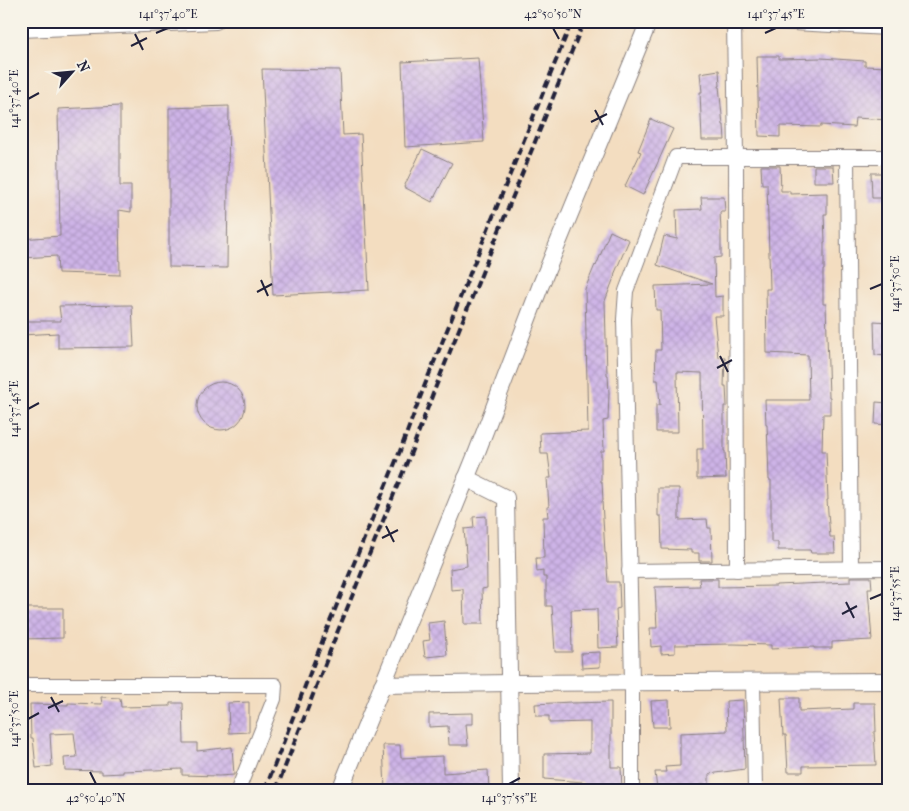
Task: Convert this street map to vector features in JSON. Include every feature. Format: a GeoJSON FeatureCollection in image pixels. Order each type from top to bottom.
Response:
{"type":"FeatureCollection","features":[{"type":"Feature","properties":{"kind":"street"},"geometry":{"type":"LineString","coordinates":[[21,29],[216,21]]}},
{"type":"Feature","properties":{"kind":"street"},"geometry":{"type":"LineString","coordinates":[[340,790],[466,478],[540,287],[649,21]]}},
{"type":"Feature","properties":{"kind":"street"},"geometry":{"type":"LineString","coordinates":[[734,21],[737,570]]}},
{"type":"Feature","properties":{"kind":"street"},"geometry":{"type":"LineString","coordinates":[[775,21],[888,28]]}},
{"type":"Feature","properties":{"kind":"street"},"geometry":{"type":"LineString","coordinates":[[632,790],[632,682],[624,318],[626,291],[676,156],[888,157]]}},
{"type":"Feature","properties":{"kind":"street"},"geometry":{"type":"LineString","coordinates":[[847,157],[850,568]]}},
{"type":"Feature","properties":{"kind":"street"},"geometry":{"type":"LineString","coordinates":[[466,478],[506,498],[511,790]]}},
{"type":"Feature","properties":{"kind":"street"},"geometry":{"type":"LineString","coordinates":[[629,571],[888,568]]}},
{"type":"Feature","properties":{"kind":"street"},"geometry":{"type":"LineString","coordinates":[[382,685],[888,681]]}},
{"type":"Feature","properties":{"kind":"street"},"geometry":{"type":"LineString","coordinates":[[753,682],[755,790]]}},
{"type":"Feature","properties":{"kind":"street"},"geometry":{"type":"LineString","coordinates":[[21,685],[275,685],[274,699],[238,790]]}},
{"type":"Feature","properties":{"kind":"building"},"geometry":{"type":"Polygon","coordinates":[[[757,56],[779,56],[779,59],[821,58],[865,61],[865,66],[888,67],[888,120],[855,118],[854,127],[821,125],[821,127],[780,126],[780,137],[759,136],[757,56]]]}},
{"type":"Feature","properties":{"kind":"building"},"geometry":{"type":"Polygon","coordinates":[[[478,58],[484,142],[405,147],[402,62],[478,58]]]}},
{"type":"Feature","properties":{"kind":"building"},"geometry":{"type":"Polygon","coordinates":[[[262,69],[340,70],[343,135],[361,134],[369,290],[273,295],[262,69]]]}},
{"type":"Feature","properties":{"kind":"building"},"geometry":{"type":"Polygon","coordinates":[[[719,70],[725,140],[702,140],[700,73],[719,70]]]}},
{"type":"Feature","properties":{"kind":"building"},"geometry":{"type":"Polygon","coordinates":[[[120,106],[120,186],[131,186],[131,212],[119,210],[120,275],[58,273],[57,256],[21,258],[21,239],[60,236],[58,109],[120,106]]]}},
{"type":"Feature","properties":{"kind":"building"},"geometry":{"type":"Polygon","coordinates":[[[229,106],[227,268],[169,267],[169,108],[229,106]]]}},
{"type":"Feature","properties":{"kind":"building"},"geometry":{"type":"Polygon","coordinates":[[[651,119],[673,129],[643,195],[625,186],[641,152],[638,151],[651,119]]]}},
{"type":"Feature","properties":{"kind":"building"},"geometry":{"type":"Polygon","coordinates":[[[422,149],[452,163],[432,202],[404,187],[422,149]]]}},
{"type":"Feature","properties":{"kind":"building"},"geometry":{"type":"Polygon","coordinates":[[[761,166],[780,166],[781,191],[790,191],[790,194],[827,193],[827,214],[824,214],[823,304],[826,304],[830,414],[823,414],[822,451],[826,451],[830,537],[834,537],[835,553],[811,553],[810,550],[778,550],[778,542],[771,542],[771,480],[769,480],[765,400],[809,400],[808,355],[767,353],[766,289],[770,289],[767,184],[762,184],[761,166]]]}},
{"type":"Feature","properties":{"kind":"building"},"geometry":{"type":"Polygon","coordinates":[[[814,166],[833,166],[834,182],[814,182],[814,166]]]}},
{"type":"Feature","properties":{"kind":"building"},"geometry":{"type":"Polygon","coordinates":[[[871,173],[888,173],[888,198],[872,198],[871,173]]]}},
{"type":"Feature","properties":{"kind":"building"},"geometry":{"type":"Polygon","coordinates":[[[701,197],[724,197],[725,212],[720,212],[721,257],[714,258],[715,297],[723,296],[723,316],[714,316],[718,357],[725,357],[724,386],[726,386],[727,406],[724,406],[724,451],[726,478],[697,479],[697,449],[703,449],[702,373],[677,372],[678,432],[656,432],[656,405],[660,405],[658,380],[655,380],[656,350],[661,350],[660,310],[656,310],[655,286],[712,284],[657,265],[664,236],[677,239],[676,210],[702,209],[701,197]]]}},
{"type":"Feature","properties":{"kind":"building"},"geometry":{"type":"Polygon","coordinates":[[[610,231],[629,240],[605,301],[609,393],[608,420],[603,421],[604,451],[601,451],[601,482],[608,582],[619,582],[620,608],[616,609],[618,647],[598,648],[597,609],[571,610],[572,652],[555,652],[552,606],[546,606],[546,577],[543,577],[543,571],[537,572],[536,558],[544,558],[543,517],[548,517],[547,478],[551,478],[548,454],[541,454],[540,433],[588,431],[585,289],[610,231]]]}},
{"type":"Feature","properties":{"kind":"building"},"geometry":{"type":"Polygon","coordinates":[[[132,305],[134,347],[58,348],[58,333],[21,335],[21,321],[61,321],[59,306],[132,305]]]}},
{"type":"Feature","properties":{"kind":"building"},"geometry":{"type":"Polygon","coordinates":[[[874,321],[888,322],[888,356],[875,355],[874,321]]]}},
{"type":"Feature","properties":{"kind":"building"},"geometry":{"type":"Polygon","coordinates":[[[221,382],[230,384],[238,389],[243,397],[245,406],[243,415],[238,423],[230,428],[221,430],[212,428],[204,423],[199,415],[197,406],[199,397],[204,389],[212,384],[221,382]]]}},
{"type":"Feature","properties":{"kind":"building"},"geometry":{"type":"Polygon","coordinates":[[[876,402],[888,403],[888,425],[875,424],[876,402]]]}},
{"type":"Feature","properties":{"kind":"building"},"geometry":{"type":"Polygon","coordinates":[[[658,488],[679,488],[679,520],[707,519],[708,528],[711,528],[712,561],[699,561],[699,553],[691,553],[691,550],[662,549],[661,516],[658,516],[658,488]]]}},
{"type":"Feature","properties":{"kind":"building"},"geometry":{"type":"Polygon","coordinates":[[[486,516],[487,588],[482,589],[483,624],[464,624],[463,589],[451,590],[450,569],[467,566],[464,529],[474,528],[473,517],[486,516]]]}},
{"type":"Feature","properties":{"kind":"building"},"geometry":{"type":"Polygon","coordinates":[[[850,577],[871,577],[872,589],[868,589],[872,640],[832,642],[832,648],[771,649],[771,645],[675,645],[675,653],[661,654],[661,646],[651,647],[650,628],[657,628],[655,587],[700,586],[699,579],[718,579],[718,587],[850,582],[850,577]]]}},
{"type":"Feature","properties":{"kind":"building"},"geometry":{"type":"Polygon","coordinates":[[[21,608],[63,608],[63,638],[21,639],[21,608]]]}},
{"type":"Feature","properties":{"kind":"building"},"geometry":{"type":"Polygon","coordinates":[[[444,621],[447,655],[425,657],[423,641],[430,640],[428,623],[444,621]]]}},
{"type":"Feature","properties":{"kind":"building"},"geometry":{"type":"Polygon","coordinates":[[[600,652],[600,667],[582,668],[581,653],[600,652]]]}},
{"type":"Feature","properties":{"kind":"building"},"geometry":{"type":"Polygon","coordinates":[[[101,697],[120,698],[121,707],[170,706],[170,703],[183,703],[184,743],[197,743],[197,751],[232,747],[234,775],[182,775],[182,769],[123,771],[123,773],[102,774],[102,771],[65,770],[64,758],[77,757],[74,733],[50,734],[52,766],[36,768],[33,738],[31,738],[30,704],[102,704],[101,697]]]}},
{"type":"Feature","properties":{"kind":"building"},"geometry":{"type":"Polygon","coordinates":[[[781,698],[799,698],[799,711],[853,709],[853,703],[875,703],[876,765],[803,766],[803,772],[788,772],[781,698]]]}},
{"type":"Feature","properties":{"kind":"building"},"geometry":{"type":"Polygon","coordinates":[[[669,700],[670,727],[653,727],[651,701],[669,700]]]}},
{"type":"Feature","properties":{"kind":"building"},"geometry":{"type":"Polygon","coordinates":[[[743,700],[745,769],[709,774],[709,785],[701,785],[701,790],[657,790],[655,772],[666,772],[665,767],[680,766],[680,733],[727,731],[726,701],[743,700]]]}},
{"type":"Feature","properties":{"kind":"building"},"geometry":{"type":"Polygon","coordinates":[[[249,702],[249,732],[229,733],[228,703],[249,702]]]}},
{"type":"Feature","properties":{"kind":"building"},"geometry":{"type":"Polygon","coordinates":[[[611,702],[611,767],[621,767],[622,790],[583,790],[583,782],[544,779],[544,754],[590,753],[590,722],[549,723],[549,716],[536,716],[535,704],[611,702]]]}},
{"type":"Feature","properties":{"kind":"building"},"geometry":{"type":"Polygon","coordinates":[[[473,713],[473,724],[466,724],[468,745],[449,745],[448,726],[429,727],[429,714],[473,713]]]}},
{"type":"Feature","properties":{"kind":"building"},"geometry":{"type":"Polygon","coordinates":[[[383,745],[400,745],[401,758],[443,756],[443,773],[488,770],[489,790],[385,790],[383,745]]]}},
{"type":"Feature","properties":{"kind":"railway"},"geometry":{"type":"LineString","coordinates":[[265,790],[327,629],[572,21]]}},
{"type":"Feature","properties":{"kind":"railway"},"geometry":{"type":"LineString","coordinates":[[276,790],[337,633],[584,21]]}}]}
